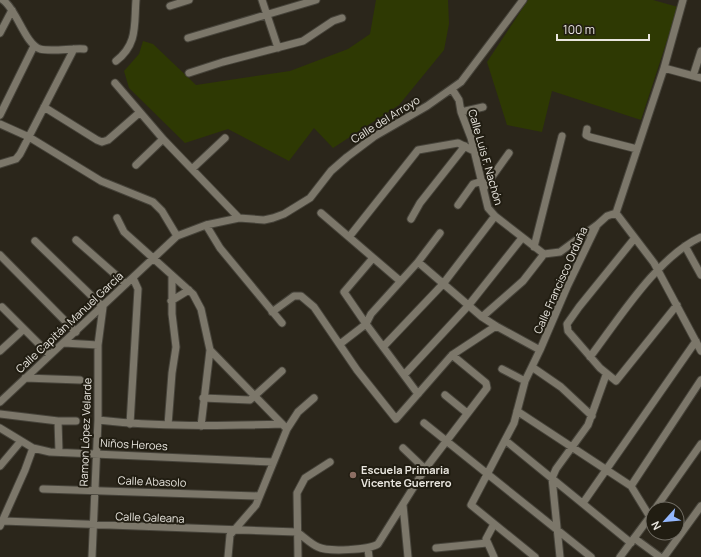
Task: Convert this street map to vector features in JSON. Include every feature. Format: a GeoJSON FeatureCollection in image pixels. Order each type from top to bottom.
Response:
{"type":"FeatureCollection","features":[{"type":"Feature","properties":{"kind":"street"},"geometry":{"type":"LineString","coordinates":[[3,0],[12,10],[34,46],[41,49],[84,49]]}},
{"type":"Feature","properties":{"kind":"street"},"geometry":{"type":"LineString","coordinates":[[116,61],[125,54],[131,45],[134,36],[136,0]]}},
{"type":"Feature","properties":{"kind":"street"},"geometry":{"type":"LineString","coordinates":[[170,6],[189,0]]}},
{"type":"Feature","properties":{"kind":"street"},"geometry":{"type":"LineString","coordinates":[[262,0],[278,48]]}},
{"type":"Feature","properties":{"kind":"street"},"geometry":{"type":"LineString","coordinates":[[188,38],[316,0]]}},
{"type":"Feature","properties":{"kind":"street","name":"Calle del Arroyo"},"geometry":{"type":"LineString","coordinates":[[154,259],[177,236],[206,225],[239,218],[264,220],[284,214],[310,198],[331,171],[375,136],[452,89],[469,73],[523,0]]}},
{"type":"Feature","properties":{"kind":"street"},"geometry":{"type":"LineString","coordinates":[[683,0],[664,68],[616,213],[658,269],[701,351]]}},
{"type":"Feature","properties":{"kind":"street"},"geometry":{"type":"LineString","coordinates":[[0,33],[12,10]]}},
{"type":"Feature","properties":{"kind":"street"},"geometry":{"type":"LineString","coordinates":[[189,73],[223,62],[303,41],[333,21],[342,18]]}},
{"type":"Feature","properties":{"kind":"street"},"geometry":{"type":"LineString","coordinates":[[0,115],[34,46]]}},
{"type":"Feature","properties":{"kind":"street"},"geometry":{"type":"LineString","coordinates":[[0,164],[16,159],[20,154],[74,49]]}},
{"type":"Feature","properties":{"kind":"street"},"geometry":{"type":"LineString","coordinates":[[664,68],[697,77],[701,51]]}},
{"type":"Feature","properties":{"kind":"street"},"geometry":{"type":"LineString","coordinates":[[115,83],[163,140],[239,218]]}},
{"type":"Feature","properties":{"kind":"street","name":"Calle Luis F. Nachón"},"geometry":{"type":"LineString","coordinates":[[452,89],[459,100],[461,112],[474,151],[488,208],[494,216],[544,254]]}},
{"type":"Feature","properties":{"kind":"street"},"geometry":{"type":"LineString","coordinates":[[44,107],[102,142],[108,140],[139,113]]}},
{"type":"Feature","properties":{"kind":"street"},"geometry":{"type":"LineString","coordinates":[[461,112],[483,107]]}},
{"type":"Feature","properties":{"kind":"street"},"geometry":{"type":"LineString","coordinates":[[0,124],[29,137],[101,181],[153,202],[162,211],[177,236]]}},
{"type":"Feature","properties":{"kind":"street"},"geometry":{"type":"LineString","coordinates":[[587,129],[586,135],[590,137],[637,149]]}},
{"type":"Feature","properties":{"kind":"street"},"geometry":{"type":"LineString","coordinates":[[534,247],[562,136]]}},
{"type":"Feature","properties":{"kind":"street"},"geometry":{"type":"LineString","coordinates":[[192,169],[225,138]]}},
{"type":"Feature","properties":{"kind":"street"},"geometry":{"type":"LineString","coordinates":[[136,165],[163,140]]}},
{"type":"Feature","properties":{"kind":"street"},"geometry":{"type":"LineString","coordinates":[[348,237],[418,150],[458,143],[474,151]]}},
{"type":"Feature","properties":{"kind":"street"},"geometry":{"type":"LineString","coordinates":[[411,219],[420,203],[465,146]]}},
{"type":"Feature","properties":{"kind":"street"},"geometry":{"type":"LineString","coordinates":[[458,205],[473,184],[483,185],[509,153]]}},
{"type":"Feature","properties":{"kind":"street"},"geometry":{"type":"LineString","coordinates":[[321,213],[400,280]]}},
{"type":"Feature","properties":{"kind":"street","name":"Calle Francisco Orduña"},"geometry":{"type":"LineString","coordinates":[[494,524],[471,505],[514,423],[525,381],[567,287],[597,225],[607,216],[616,213]]}},
{"type":"Feature","properties":{"kind":"street"},"geometry":{"type":"LineString","coordinates":[[383,347],[443,284],[494,216]]}},
{"type":"Feature","properties":{"kind":"street"},"geometry":{"type":"LineString","coordinates":[[116,218],[124,232],[197,298],[201,309],[210,350],[201,426]]}},
{"type":"Feature","properties":{"kind":"street"},"geometry":{"type":"LineString","coordinates":[[206,225],[220,248],[282,324]]}},
{"type":"Feature","properties":{"kind":"street"},"geometry":{"type":"LineString","coordinates":[[482,317],[523,281],[544,254],[560,252],[597,225]]}},
{"type":"Feature","properties":{"kind":"street"},"geometry":{"type":"LineString","coordinates":[[340,344],[366,324],[371,314],[400,280],[418,262],[440,233]]}},
{"type":"Feature","properties":{"kind":"street"},"geometry":{"type":"LineString","coordinates":[[590,357],[658,269],[685,246],[701,237]]}},
{"type":"Feature","properties":{"kind":"street"},"geometry":{"type":"LineString","coordinates":[[404,375],[468,306],[522,238]]}},
{"type":"Feature","properties":{"kind":"street"},"geometry":{"type":"LineString","coordinates":[[634,239],[579,307],[567,328],[606,375],[616,381],[677,305]]}},
{"type":"Feature","properties":{"kind":"street"},"geometry":{"type":"LineString","coordinates":[[76,240],[126,284]]}},
{"type":"Feature","properties":{"kind":"street"},"geometry":{"type":"LineString","coordinates":[[35,241],[103,307]]}},
{"type":"Feature","properties":{"kind":"street"},"geometry":{"type":"LineString","coordinates":[[685,246],[701,275]]}},
{"type":"Feature","properties":{"kind":"street"},"geometry":{"type":"LineString","coordinates":[[0,255],[76,332]]}},
{"type":"Feature","properties":{"kind":"street"},"geometry":{"type":"LineString","coordinates":[[373,258],[344,292],[418,394]]}},
{"type":"Feature","properties":{"kind":"street","name":"Calle Capitán Manuel García"},"geometry":{"type":"LineString","coordinates":[[0,402],[154,259]]}},
{"type":"Feature","properties":{"kind":"street"},"geometry":{"type":"LineString","coordinates":[[418,262],[482,317],[540,350]]}},
{"type":"Feature","properties":{"kind":"street"},"geometry":{"type":"LineString","coordinates":[[168,425],[172,373],[176,347],[171,301],[172,276]]}},
{"type":"Feature","properties":{"kind":"street"},"geometry":{"type":"LineString","coordinates":[[130,424],[138,289],[133,278]]}},
{"type":"Feature","properties":{"kind":"street"},"geometry":{"type":"LineString","coordinates":[[171,301],[189,290]]}},
{"type":"Feature","properties":{"kind":"street"},"geometry":{"type":"LineString","coordinates":[[272,312],[294,296],[301,296],[314,307],[357,370],[396,419],[452,355],[496,326]]}},
{"type":"Feature","properties":{"kind":"street"},"geometry":{"type":"LineString","coordinates":[[2,307],[50,355]]}},
{"type":"Feature","properties":{"kind":"street","name":"Ramon López Velarde"},"geometry":{"type":"LineString","coordinates":[[92,557],[98,420],[98,345],[103,307]]}},
{"type":"Feature","properties":{"kind":"street"},"geometry":{"type":"LineString","coordinates":[[0,351],[24,329]]}},
{"type":"Feature","properties":{"kind":"street"},"geometry":{"type":"LineString","coordinates":[[583,504],[696,340]]}},
{"type":"Feature","properties":{"kind":"street"},"geometry":{"type":"LineString","coordinates":[[64,343],[98,345]]}},
{"type":"Feature","properties":{"kind":"street"},"geometry":{"type":"LineString","coordinates":[[210,350],[284,427]]}},
{"type":"Feature","properties":{"kind":"street"},"geometry":{"type":"LineString","coordinates":[[297,532],[319,548],[368,549],[378,544],[403,505],[406,497],[425,469],[487,386],[452,355]]}},
{"type":"Feature","properties":{"kind":"street"},"geometry":{"type":"LineString","coordinates":[[532,367],[561,387],[592,416]]}},
{"type":"Feature","properties":{"kind":"street"},"geometry":{"type":"LineString","coordinates":[[502,369],[525,381]]}},
{"type":"Feature","properties":{"kind":"street"},"geometry":{"type":"LineString","coordinates":[[204,398],[247,401],[255,398],[282,371]]}},
{"type":"Feature","properties":{"kind":"street"},"geometry":{"type":"LineString","coordinates":[[560,557],[552,478],[556,469],[588,425],[606,375]]}},
{"type":"Feature","properties":{"kind":"street"},"geometry":{"type":"LineString","coordinates":[[25,378],[80,380]]}},
{"type":"Feature","properties":{"kind":"street"},"geometry":{"type":"LineString","coordinates":[[631,486],[701,380]]}},
{"type":"Feature","properties":{"kind":"street"},"geometry":{"type":"LineString","coordinates":[[445,395],[467,413]]}},
{"type":"Feature","properties":{"kind":"street"},"geometry":{"type":"LineString","coordinates":[[228,557],[229,539],[233,531],[253,510],[273,462],[284,427],[308,401],[314,398]]}},
{"type":"Feature","properties":{"kind":"street"},"geometry":{"type":"LineString","coordinates":[[517,411],[631,486],[645,506]]}},
{"type":"Feature","properties":{"kind":"street"},"geometry":{"type":"LineString","coordinates":[[0,414],[58,421],[76,421]]}},
{"type":"Feature","properties":{"kind":"street"},"geometry":{"type":"LineString","coordinates":[[98,420],[130,424],[284,427]]}},
{"type":"Feature","properties":{"kind":"street"},"geometry":{"type":"LineString","coordinates":[[58,421],[60,452]]}},
{"type":"Feature","properties":{"kind":"street"},"geometry":{"type":"LineString","coordinates":[[424,423],[591,557]]}},
{"type":"Feature","properties":{"kind":"street","name":"Niños Heroes"},"geometry":{"type":"LineString","coordinates":[[0,428],[33,448],[60,452],[273,462]]}},
{"type":"Feature","properties":{"kind":"street"},"geometry":{"type":"LineString","coordinates":[[505,440],[583,504],[633,540],[660,557]]}},
{"type":"Feature","properties":{"kind":"street"},"geometry":{"type":"LineString","coordinates":[[0,466],[21,441]]}},
{"type":"Feature","properties":{"kind":"street"},"geometry":{"type":"LineString","coordinates":[[662,501],[701,444]]}},
{"type":"Feature","properties":{"kind":"street"},"geometry":{"type":"LineString","coordinates":[[1,524],[33,448]]}},
{"type":"Feature","properties":{"kind":"street"},"geometry":{"type":"LineString","coordinates":[[403,448],[425,469]]}},
{"type":"Feature","properties":{"kind":"street"},"geometry":{"type":"LineString","coordinates":[[298,557],[296,501],[300,485],[310,474],[330,462]]}},
{"type":"Feature","properties":{"kind":"street","name":"Calle Abasolo"},"geometry":{"type":"LineString","coordinates":[[43,489],[259,496]]}},
{"type":"Feature","properties":{"kind":"street"},"geometry":{"type":"LineString","coordinates":[[403,505],[408,557]]}},
{"type":"Feature","properties":{"kind":"street"},"geometry":{"type":"LineString","coordinates":[[664,557],[698,516],[701,506]]}},
{"type":"Feature","properties":{"kind":"street"},"geometry":{"type":"LineString","coordinates":[[620,557],[645,523]]}},
{"type":"Feature","properties":{"kind":"street","name":"Calle Galeana"},"geometry":{"type":"LineString","coordinates":[[1,524],[297,532]]}},
{"type":"Feature","properties":{"kind":"street"},"geometry":{"type":"LineString","coordinates":[[494,557],[487,543],[487,535],[494,524],[535,557]]}},
{"type":"Feature","properties":{"kind":"street"},"geometry":{"type":"LineString","coordinates":[[436,548],[487,543]]}},
{"type":"Feature","properties":{"kind":"street"},"geometry":{"type":"LineString","coordinates":[[332,549],[333,557]]}},
{"type":"Feature","properties":{"kind":"street"},"geometry":{"type":"LineString","coordinates":[[368,549],[369,557]]}},
{"type":"Feature","properties":{"kind":"green space"},"geometry":{"type":"Polygon","coordinates":[[[376,0],[448,0],[449,24],[444,50],[399,105],[333,148],[314,128],[289,161],[228,129],[185,143],[129,88],[124,71],[139,54],[143,41],[153,44],[196,85],[290,71],[348,49],[370,34],[376,0]]]}},
{"type":"Feature","properties":{"kind":"green space"},"geometry":{"type":"Polygon","coordinates":[[[528,0],[653,0],[678,7],[641,120],[552,91],[542,132],[507,125],[487,62],[528,0]]]}},
{"type":"Feature","properties":{"kind":"place","name":"Escuela Primaria Vicente Guerrero"},"geometry":{"type":"Point","coordinates":[353,475]}}]}
